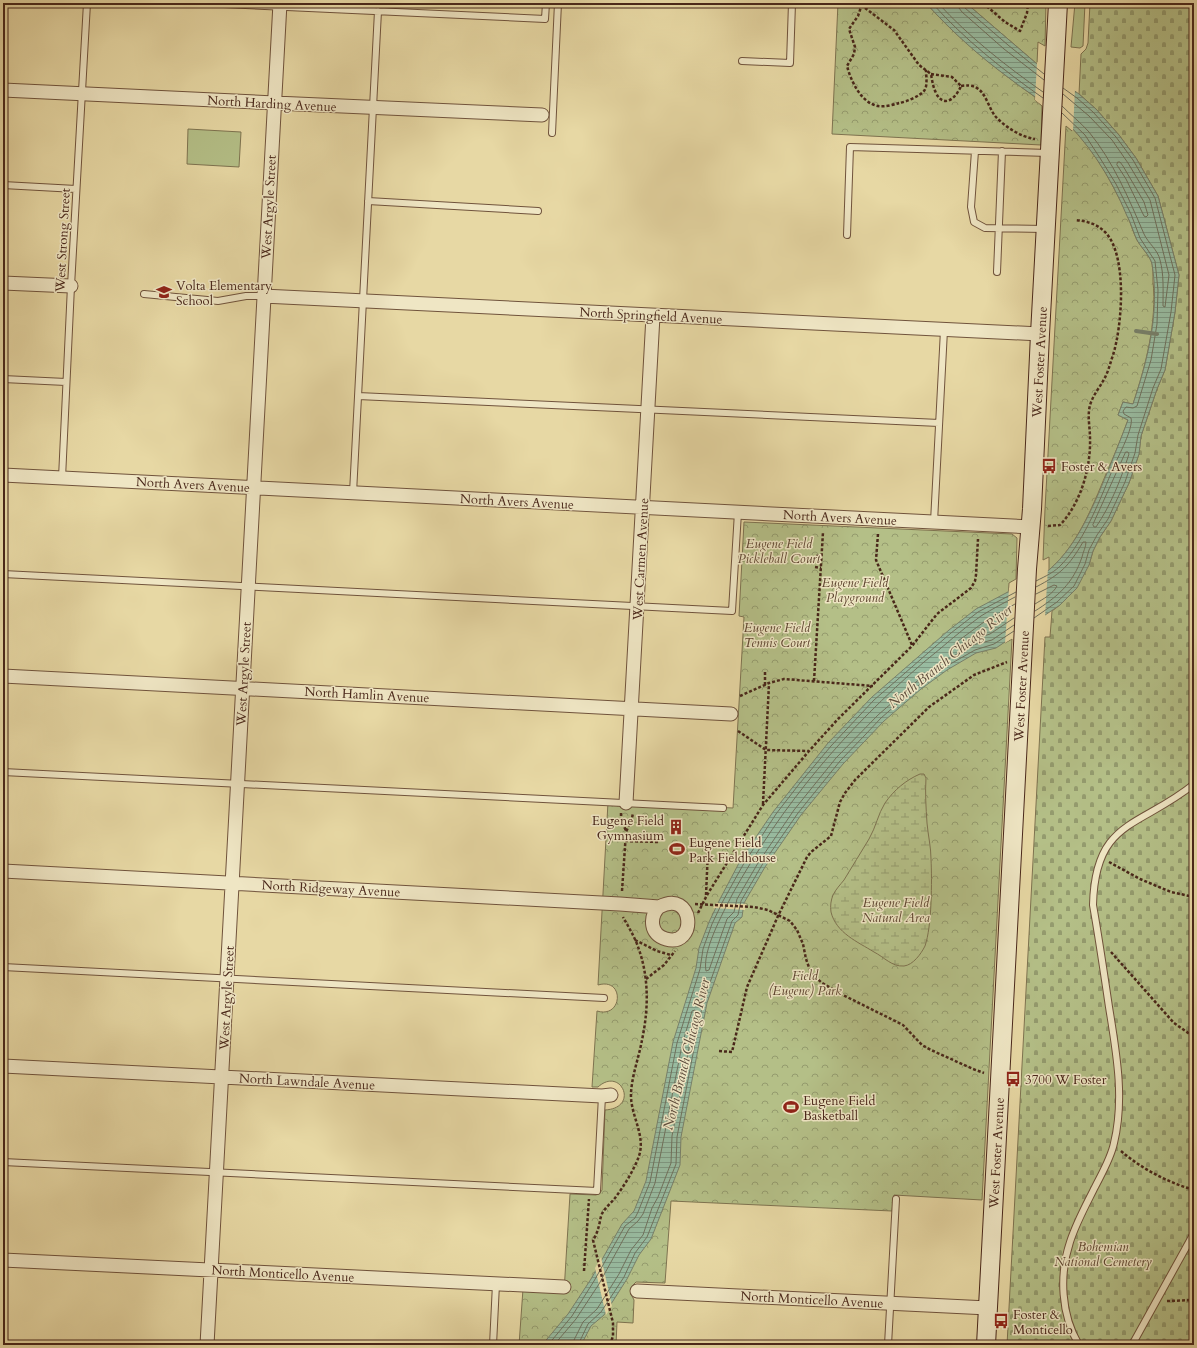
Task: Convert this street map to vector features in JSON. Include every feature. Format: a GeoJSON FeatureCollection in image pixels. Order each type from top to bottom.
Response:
{"type":"FeatureCollection","features":[{"type":"Feature","properties":{"kind":"main road","name":"West Foster Avenue"},"geometry":{"type":"LineString","coordinates":[[986,1345],[1058,3]]}},
{"type":"Feature","properties":{"kind":"street","name":"West Argyle Street"},"geometry":{"type":"LineString","coordinates":[[206,1345],[280,5]]}},
{"type":"Feature","properties":{"kind":"street","name":"North Harding Avenue"},"geometry":{"type":"LineString","coordinates":[[3,90],[275,104],[542,115]]}},
{"type":"Feature","properties":{"kind":"street"},"geometry":{"type":"LineString","coordinates":[[3,283],[71,286]]}},
{"type":"Feature","properties":{"kind":"street","name":"North Springfield Avenue"},"geometry":{"type":"LineString","coordinates":[[263,296],[1040,334]]}},
{"type":"Feature","properties":{"kind":"street","name":"West Carmen Avenue"},"geometry":{"type":"LineString","coordinates":[[628,803],[654,316]]}},
{"type":"Feature","properties":{"kind":"street","name":"North Avers Avenue"},"geometry":{"type":"LineString","coordinates":[[3,475],[1030,527]]}},
{"type":"Feature","properties":{"kind":"street","name":"North Hamlin Avenue"},"geometry":{"type":"LineString","coordinates":[[3,676],[731,714]]}},
{"type":"Feature","properties":{"kind":"street","name":"North Ridgeway Avenue"},"geometry":{"type":"LineString","coordinates":[[3,871],[232,882],[613,903],[659,907]]}},
{"type":"Feature","properties":{"kind":"street","name":"North Lawndale Avenue"},"geometry":{"type":"LineString","coordinates":[[3,1066],[606,1095]]}},
{"type":"Feature","properties":{"kind":"street","name":"North Monticello Avenue"},"geometry":{"type":"LineString","coordinates":[[3,1260],[564,1288]]}},
{"type":"Feature","properties":{"kind":"street","name":"North Monticello Avenue"},"geometry":{"type":"LineString","coordinates":[[637,1291],[988,1308]]}},
{"type":"Feature","properties":{"kind":"lane","name":"West Strong Street"},"geometry":{"type":"LineString","coordinates":[[62,478],[76,189],[87,3]]}},
{"type":"Feature","properties":{"kind":"lane"},"geometry":{"type":"LineString","coordinates":[[202,3],[280,5],[378,12],[545,19],[546,3]]}},
{"type":"Feature","properties":{"kind":"lane"},"geometry":{"type":"LineString","coordinates":[[552,133],[558,3]]}},
{"type":"Feature","properties":{"kind":"lane"},"geometry":{"type":"LineString","coordinates":[[742,61],[790,63],[792,3]]}},
{"type":"Feature","properties":{"kind":"lane"},"geometry":{"type":"LineString","coordinates":[[353,493],[378,12]]}},
{"type":"Feature","properties":{"kind":"lane"},"geometry":{"type":"LineString","coordinates":[[847,235],[850,147],[1050,153]]}},
{"type":"Feature","properties":{"kind":"lane"},"geometry":{"type":"LineString","coordinates":[[975,151],[971,207],[974,222],[985,228],[1046,229]]}},
{"type":"Feature","properties":{"kind":"lane"},"geometry":{"type":"LineString","coordinates":[[997,272],[1002,151]]}},
{"type":"Feature","properties":{"kind":"lane"},"geometry":{"type":"LineString","coordinates":[[3,185],[76,189]]}},
{"type":"Feature","properties":{"kind":"lane"},"geometry":{"type":"LineString","coordinates":[[368,202],[538,211]]}},
{"type":"Feature","properties":{"kind":"lane"},"geometry":{"type":"LineString","coordinates":[[144,294],[218,301],[246,296],[263,296]]}},
{"type":"Feature","properties":{"kind":"lane"},"geometry":{"type":"LineString","coordinates":[[934,522],[944,330]]}},
{"type":"Feature","properties":{"kind":"lane"},"geometry":{"type":"LineString","coordinates":[[3,379],[66,382]]}},
{"type":"Feature","properties":{"kind":"lane"},"geometry":{"type":"LineString","coordinates":[[358,396],[648,411],[939,423]]}},
{"type":"Feature","properties":{"kind":"lane"},"geometry":{"type":"LineString","coordinates":[[3,574],[732,611],[738,512]]}},
{"type":"Feature","properties":{"kind":"lane"},"geometry":{"type":"LineString","coordinates":[[3,772],[723,808]]}},
{"type":"Feature","properties":{"kind":"lane"},"geometry":{"type":"LineString","coordinates":[[1080,1345],[1074,1335],[1066,1310],[1063,1290],[1064,1267],[1069,1243],[1078,1220],[1110,1155],[1114,1143],[1119,1100],[1118,1061],[1093,905],[1097,868],[1104,850],[1114,837],[1125,827],[1181,795],[1194,784]]}},
{"type":"Feature","properties":{"kind":"lane"},"geometry":{"type":"LineString","coordinates":[[3,967],[604,998]]}},
{"type":"Feature","properties":{"kind":"lane"},"geometry":{"type":"LineString","coordinates":[[3,1162],[596,1191],[606,1095]]}},
{"type":"Feature","properties":{"kind":"lane"},"geometry":{"type":"LineString","coordinates":[[888,1345],[896,1199]]}},
{"type":"Feature","properties":{"kind":"lane"},"geometry":{"type":"LineString","coordinates":[[1132,1345],[1194,1233]]}},
{"type":"Feature","properties":{"kind":"lane"},"geometry":{"type":"LineString","coordinates":[[494,1345],[496,1284]]}},
{"type":"Feature","properties":{"kind":"path"},"geometry":{"type":"LineString","coordinates":[[862,3],[858,16],[849,29],[855,47],[854,54],[847,66],[852,82],[858,92],[871,104],[878,106],[906,102],[924,91],[926,85],[926,70]]}},
{"type":"Feature","properties":{"kind":"path"},"geometry":{"type":"LineString","coordinates":[[862,3],[865,8],[894,30],[919,65],[931,74],[952,77],[961,86]]}},
{"type":"Feature","properties":{"kind":"path"},"geometry":{"type":"LineString","coordinates":[[983,3],[1005,22],[1020,31],[1027,13],[1028,3]]}},
{"type":"Feature","properties":{"kind":"path"},"geometry":{"type":"LineString","coordinates":[[931,74],[936,93],[940,98],[946,101],[957,95],[961,86]]}},
{"type":"Feature","properties":{"kind":"path"},"geometry":{"type":"LineString","coordinates":[[961,86],[968,85],[976,88],[986,97],[995,116],[1004,124],[1016,132],[1035,139]]}},
{"type":"Feature","properties":{"kind":"path"},"geometry":{"type":"LineString","coordinates":[[1048,526],[1060,525],[1068,516],[1079,494],[1088,466],[1090,438],[1089,410],[1095,392],[1104,381],[1119,330],[1121,302],[1118,255],[1113,242],[1106,232],[1095,224],[1075,220]]}},
{"type":"Feature","properties":{"kind":"path"},"geometry":{"type":"LineString","coordinates":[[814,681],[823,532]]}},
{"type":"Feature","properties":{"kind":"path"},"geometry":{"type":"LineString","coordinates":[[878,534],[876,560],[912,646]]}},
{"type":"Feature","properties":{"kind":"path"},"geometry":{"type":"LineString","coordinates":[[978,539],[975,581],[971,588],[937,614],[912,646],[838,719],[763,805],[702,904],[754,907],[768,910],[790,921],[797,930],[803,944],[811,973],[822,983],[904,1025],[922,1045],[973,1070],[984,1073]]}},
{"type":"Feature","properties":{"kind":"path"},"geometry":{"type":"LineString","coordinates":[[816,556],[822,556]]}},
{"type":"Feature","properties":{"kind":"path"},"geometry":{"type":"LineString","coordinates":[[815,567],[821,568]]}},
{"type":"Feature","properties":{"kind":"path"},"geometry":{"type":"LineString","coordinates":[[719,1051],[732,1052],[747,987],[778,916],[807,857],[831,836],[840,802],[845,793],[855,780],[929,707],[974,675],[1007,662]]}},
{"type":"Feature","properties":{"kind":"path"},"geometry":{"type":"LineString","coordinates":[[764,685],[765,671]]}},
{"type":"Feature","properties":{"kind":"path"},"geometry":{"type":"LineString","coordinates":[[740,696],[769,683],[784,679],[873,686]]}},
{"type":"Feature","properties":{"kind":"path"},"geometry":{"type":"LineString","coordinates":[[763,805],[769,683]]}},
{"type":"Feature","properties":{"kind":"path"},"geometry":{"type":"LineString","coordinates":[[738,731],[766,750],[809,751]]}},
{"type":"Feature","properties":{"kind":"path"},"geometry":{"type":"LineString","coordinates":[[622,891],[626,832],[634,809],[628,803],[621,819],[626,832]]}},
{"type":"Feature","properties":{"kind":"path"},"geometry":{"type":"LineString","coordinates":[[625,841],[659,842]]}},
{"type":"Feature","properties":{"kind":"path"},"geometry":{"type":"LineString","coordinates":[[706,895],[708,850]]}},
{"type":"Feature","properties":{"kind":"path"},"geometry":{"type":"LineString","coordinates":[[1101,858],[1140,880],[1170,892],[1194,897]]}},
{"type":"Feature","properties":{"kind":"path"},"geometry":{"type":"LineString","coordinates":[[610,1345],[613,1336],[612,1323],[593,1240],[598,1229],[602,1213],[616,1197],[634,1168],[639,1155],[641,1145],[640,1135],[634,1119],[631,1097],[633,1076],[646,1019],[647,1000],[646,979],[642,959],[637,945],[620,911]]}},
{"type":"Feature","properties":{"kind":"path"},"geometry":{"type":"LineString","coordinates":[[1098,938],[1174,1023],[1194,1037]]}},
{"type":"Feature","properties":{"kind":"path"},"geometry":{"type":"LineString","coordinates":[[627,1096],[631,1097]]}},
{"type":"Feature","properties":{"kind":"path"},"geometry":{"type":"LineString","coordinates":[[1114,1143],[1137,1163],[1154,1174],[1178,1186],[1194,1190]]}},
{"type":"Feature","properties":{"kind":"path"},"geometry":{"type":"LineString","coordinates":[[584,1271],[589,1191]]}},
{"type":"Feature","properties":{"kind":"path"},"geometry":{"type":"LineString","coordinates":[[1156,1302],[1186,1299],[1194,1300]]}},
{"type":"Feature","properties":{"kind":"green space"},"geometry":{"type":"Polygon","coordinates":[[[838,3],[926,3],[951,29],[978,53],[1035,97],[1035,100],[1042,106],[1041,145],[832,134],[838,3]]]}},
{"type":"Feature","properties":{"kind":"green space"},"geometry":{"type":"Polygon","coordinates":[[[966,3],[1046,3],[1045,46],[1038,42],[1037,64],[966,3]]]}},
{"type":"Feature","properties":{"kind":"green space"},"geometry":{"type":"Polygon","coordinates":[[[1075,3],[1085,3],[1083,46],[1080,48],[1071,47],[1075,3]]]}},
{"type":"Feature","properties":{"kind":"green space","name":"Bohemian National Cemetery"},"geometry":{"type":"Polygon","coordinates":[[[1090,3],[1194,3],[1194,1345],[1007,1345],[1045,637],[1050,637],[1052,611],[1060,605],[1089,565],[1093,551],[1100,537],[1111,521],[1129,483],[1139,454],[1141,436],[1165,370],[1175,312],[1179,275],[1158,196],[1136,158],[1119,135],[1096,109],[1079,94],[1081,54],[1086,49],[1088,43],[1090,3]]]}},
{"type":"Feature","properties":{"kind":"green space"},"geometry":{"type":"Polygon","coordinates":[[[1066,126],[1072,131],[1073,129],[1097,158],[1122,203],[1137,240],[1151,260],[1153,269],[1154,297],[1152,328],[1146,359],[1133,404],[1123,402],[1118,415],[1128,420],[1083,526],[1068,550],[1049,570],[1049,557],[1043,560],[1066,126]]]}},
{"type":"Feature","properties":{"kind":"green space"},"geometry":{"type":"Polygon","coordinates":[[[188,129],[241,132],[239,167],[187,164],[188,129]]]}},
{"type":"Feature","properties":{"kind":"green space","name":"Field (Eugene) Park"},"geometry":{"type":"Polygon","coordinates":[[[744,522],[1012,534],[1017,538],[1016,579],[1009,583],[1005,643],[1012,639],[982,1200],[894,1195],[892,1211],[671,1201],[665,1283],[636,1282],[632,1286],[631,1294],[634,1300],[633,1323],[617,1322],[616,1345],[519,1345],[523,1289],[564,1292],[570,1194],[596,1195],[602,1190],[605,1110],[616,1108],[622,1103],[624,1096],[620,1085],[614,1081],[606,1082],[598,1087],[592,1087],[597,1011],[606,1012],[612,1009],[616,1004],[617,998],[613,987],[607,984],[598,985],[608,802],[733,808],[744,617],[739,616],[744,522]]]}},
{"type":"Feature","properties":{"kind":"green space","name":"Eugene Field Natural Area"},"geometry":{"type":"Polygon","coordinates":[[[920,774],[924,774],[926,778],[927,828],[931,854],[929,927],[925,946],[919,956],[911,964],[900,966],[888,961],[848,936],[838,926],[834,919],[831,912],[831,903],[834,893],[844,880],[869,839],[885,803],[901,786],[920,774]]]}},
{"type":"Feature","properties":{"kind":"water","name":"North Branch Chicago River"},"geometry":{"type":"Polygon","coordinates":[[[926,3],[966,3],[1037,64],[1079,94],[1096,109],[1119,135],[1136,158],[1158,196],[1179,275],[1175,312],[1165,370],[1141,436],[1139,454],[1129,483],[1111,521],[1100,537],[1093,551],[1089,565],[1077,588],[1060,605],[996,648],[976,653],[947,670],[921,689],[884,721],[843,764],[801,815],[765,867],[744,903],[742,917],[735,923],[707,1003],[681,1137],[680,1165],[651,1239],[639,1255],[627,1279],[604,1315],[591,1326],[581,1345],[542,1345],[568,1314],[591,1279],[622,1224],[634,1211],[646,1181],[673,1042],[696,968],[699,948],[709,922],[739,863],[773,812],[828,743],[872,697],[949,630],[976,609],[1049,570],[1060,560],[1078,535],[1085,522],[1110,466],[1128,420],[1118,415],[1123,402],[1133,404],[1148,353],[1155,300],[1152,264],[1136,238],[1121,201],[1106,173],[1088,147],[1056,112],[976,52],[926,3]]]}},
{"type":"Feature","properties":{"kind":"pier"},"geometry":{"type":"Polygon","coordinates":[[[1037,62],[1075,89],[1073,131],[1054,113],[1035,100],[1037,62]]]}},
{"type":"Feature","properties":{"kind":"pier"},"geometry":{"type":"Polygon","coordinates":[[[1048,568],[1045,617],[1005,643],[1009,588],[1048,568]]]}},
{"type":"Feature","properties":{"kind":"pier"},"geometry":{"type":"Polygon","coordinates":[[[716,903],[746,904],[745,910],[713,908],[716,903]]]}},
{"type":"Feature","properties":{"kind":"pier"},"geometry":{"type":"Polygon","coordinates":[[[601,1257],[612,1306],[606,1315],[595,1268],[601,1257]]]}},
{"type":"Feature","properties":{"kind":"waterway"},"geometry":{"type":"LineString","coordinates":[[1136,331],[1157,334]]}},
{"type":"Feature","properties":{"kind":"place","name":"Volta Elementary School"},"geometry":{"type":"Point","coordinates":[164,292]}},
{"type":"Feature","properties":{"kind":"place","name":"Foster & Avers"},"geometry":{"type":"Point","coordinates":[1049,466]}},
{"type":"Feature","properties":{"kind":"place","name":"Eugene Field Gymnasium"},"geometry":{"type":"Point","coordinates":[676,827]}},
{"type":"Feature","properties":{"kind":"place","name":"Eugene Field Park Fieldhouse"},"geometry":{"type":"Point","coordinates":[677,849]}},
{"type":"Feature","properties":{"kind":"place","name":"3700 W Foster"},"geometry":{"type":"Point","coordinates":[1013,1079]}},
{"type":"Feature","properties":{"kind":"place","name":"Eugene Field Basketball"},"geometry":{"type":"Point","coordinates":[791,1107]}},
{"type":"Feature","properties":{"kind":"place","name":"Foster & Monticello"},"geometry":{"type":"Point","coordinates":[1001,1321]}},
{"type":"Feature","properties":{"kind":"park label","name":"Eugene Field Pickleball Court"},"geometry":{"type":"Point","coordinates":[779,550]}},
{"type":"Feature","properties":{"kind":"park label","name":"Eugene Field Playground"},"geometry":{"type":"Point","coordinates":[855,590]}},
{"type":"Feature","properties":{"kind":"park label","name":"Eugene Field Tennis Court"},"geometry":{"type":"Point","coordinates":[777,634]}}]}
